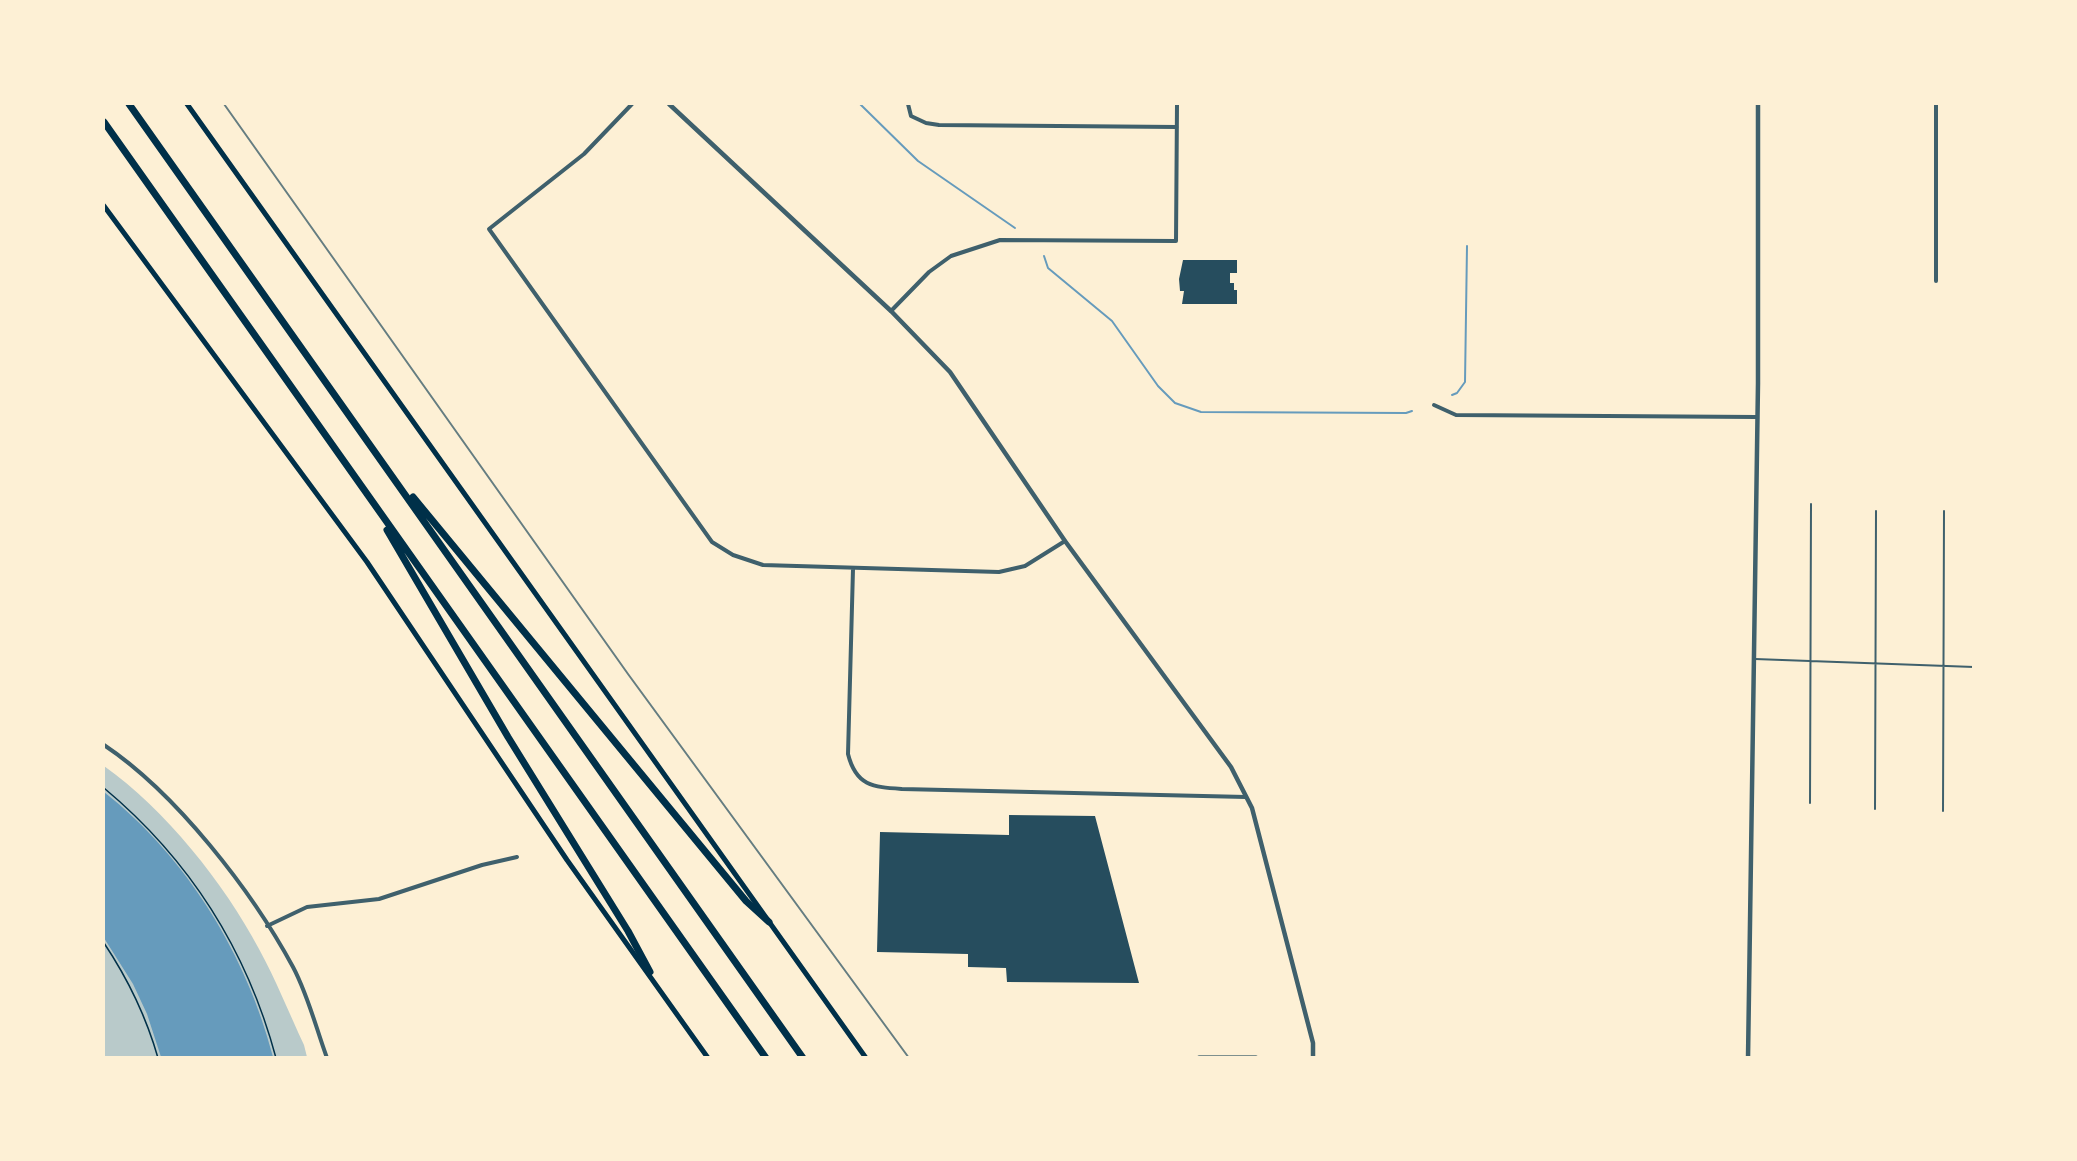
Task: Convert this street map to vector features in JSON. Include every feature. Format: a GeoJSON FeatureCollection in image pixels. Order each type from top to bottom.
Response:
{"type":"FeatureCollection","features":[{"type":"Feature","properties":{"kind":"highway"},"geometry":{"type":"LineString","coordinates":[[129,104],[803,1058]]}},
{"type":"Feature","properties":{"kind":"highway"},"geometry":{"type":"LineString","coordinates":[[104,122],[766,1058]]}},
{"type":"Feature","properties":{"kind":"highway"},"geometry":{"type":"LineString","coordinates":[[382,460],[746,901],[769,922]]}},
{"type":"Feature","properties":{"kind":"highway"},"geometry":{"type":"LineString","coordinates":[[361,487],[424,598],[628,932],[650,972]]}},
{"type":"Feature","properties":{"kind":"main road"},"geometry":{"type":"LineString","coordinates":[[188,104],[866,1058]]}},
{"type":"Feature","properties":{"kind":"main road"},"geometry":{"type":"LineString","coordinates":[[104,208],[366,562],[586,888],[624,943],[650,972],[708,1058]]}},
{"type":"Feature","properties":{"kind":"main road"},"geometry":{"type":"LineString","coordinates":[[1199,1058],[1256,1058]]}},
{"type":"Feature","properties":{"kind":"street"},"geometry":{"type":"LineString","coordinates":[[632,104],[584,154],[489,229],[712,542],[752,563],[853,569],[999,572],[1024,566],[1065,541]]}},
{"type":"Feature","properties":{"kind":"street"},"geometry":{"type":"LineString","coordinates":[[669,104],[891,311],[950,372],[1065,541],[1231,767],[1252,808],[1307,1020],[1313,1058]]}},
{"type":"Feature","properties":{"kind":"street"},"geometry":{"type":"LineString","coordinates":[[908,104],[910,116],[926,123],[939,125],[1177,127]]}},
{"type":"Feature","properties":{"kind":"street"},"geometry":{"type":"LineString","coordinates":[[891,311],[929,272],[951,256],[1000,240],[1176,241],[1177,104]]}},
{"type":"Feature","properties":{"kind":"street"},"geometry":{"type":"LineString","coordinates":[[1748,1058],[1758,104]]}},
{"type":"Feature","properties":{"kind":"street"},"geometry":{"type":"LineString","coordinates":[[1936,104],[1936,281]]}},
{"type":"Feature","properties":{"kind":"street"},"geometry":{"type":"LineString","coordinates":[[1434,405],[1456,415],[1756,417]]}},
{"type":"Feature","properties":{"kind":"street"},"geometry":{"type":"LineString","coordinates":[[853,569],[848,754],[852,768],[860,779],[881,787],[902,789],[1246,796]]}},
{"type":"Feature","properties":{"kind":"street"},"geometry":{"type":"LineString","coordinates":[[104,745],[161,792],[241,887],[294,969],[327,1058]]}},
{"type":"Feature","properties":{"kind":"street"},"geometry":{"type":"LineString","coordinates":[[267,926],[306,907],[379,899],[482,865],[517,857]]}},
{"type":"Feature","properties":{"kind":"lane"},"geometry":{"type":"LineString","coordinates":[[1810,803],[1811,504]]}},
{"type":"Feature","properties":{"kind":"lane"},"geometry":{"type":"LineString","coordinates":[[1875,809],[1876,510]]}},
{"type":"Feature","properties":{"kind":"lane"},"geometry":{"type":"LineString","coordinates":[[1943,811],[1944,511]]}},
{"type":"Feature","properties":{"kind":"lane"},"geometry":{"type":"LineString","coordinates":[[1753,659],[1974,667]]}},
{"type":"Feature","properties":{"kind":"path"},"geometry":{"type":"LineString","coordinates":[[104,788],[167,849],[215,913],[231,940],[253,988],[276,1058]]}},
{"type":"Feature","properties":{"kind":"path"},"geometry":{"type":"LineString","coordinates":[[104,943],[120,967],[143,1013],[158,1058]]}},
{"type":"Feature","properties":{"kind":"shaded area"},"geometry":{"type":"Polygon","coordinates":[[[104,766],[149,803],[171,825],[211,873],[259,949],[304,1045],[307,1057],[104,1057],[104,766]]]}},
{"type":"Feature","properties":{"kind":"water"},"geometry":{"type":"Polygon","coordinates":[[[104,792],[162,847],[210,911],[247,982],[262,1019],[273,1057],[161,1057],[147,1014],[133,984],[104,938],[104,792]]]}},
{"type":"Feature","properties":{"kind":"building"},"geometry":{"type":"Polygon","coordinates":[[[1183,260],[1237,260],[1237,273],[1230,273],[1230,283],[1234,283],[1234,290],[1237,290],[1237,304],[1182,304],[1184,291],[1180,291],[1179,279],[1183,260]]]}},
{"type":"Feature","properties":{"kind":"building"},"geometry":{"type":"Polygon","coordinates":[[[1009,815],[1095,816],[1139,983],[1007,982],[1006,968],[968,967],[968,954],[877,952],[880,832],[1009,835],[1009,815]]]}},
{"type":"Feature","properties":{"kind":"waterway"},"geometry":{"type":"LineString","coordinates":[[860,104],[918,161],[1015,228]]}},
{"type":"Feature","properties":{"kind":"waterway"},"geometry":{"type":"LineString","coordinates":[[1452,395],[1457,393],[1465,382],[1467,246]]}},
{"type":"Feature","properties":{"kind":"waterway"},"geometry":{"type":"LineString","coordinates":[[1044,256],[1048,268],[1112,321],[1158,386],[1175,403],[1201,412],[1406,413],[1412,411]]}},
{"type":"Feature","properties":{"kind":"railway"},"geometry":{"type":"LineString","coordinates":[[224,104],[628,674],[909,1058]]}}]}
